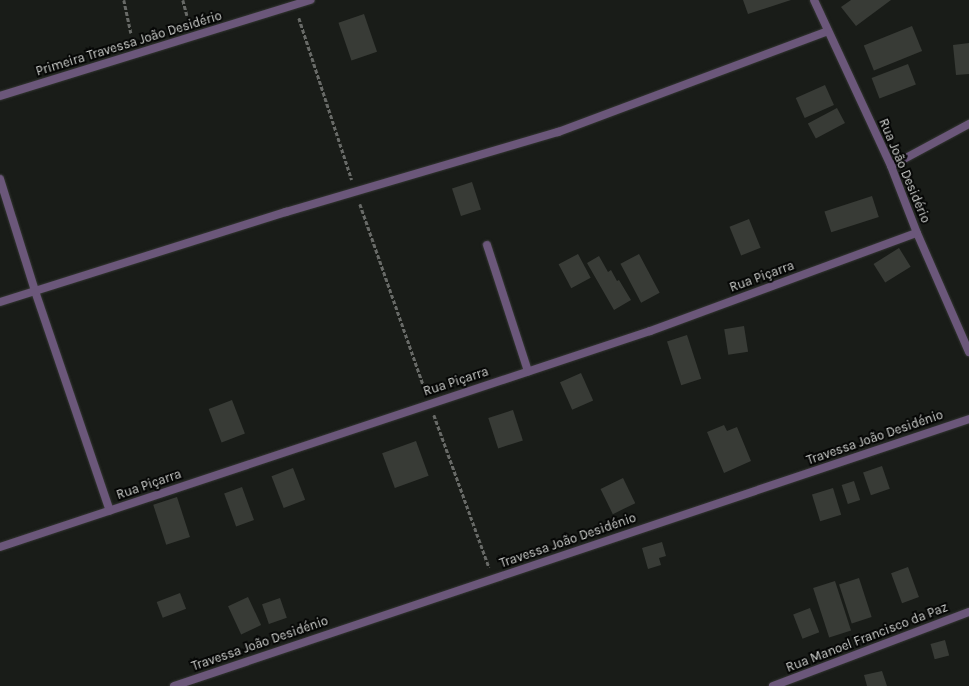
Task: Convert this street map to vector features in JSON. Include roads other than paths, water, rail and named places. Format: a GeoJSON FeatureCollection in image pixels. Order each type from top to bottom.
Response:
{"type":"FeatureCollection","features":[{"type":"Feature","properties":{"kind":"street","name":"Primeira Travessa João Desidério"},"geometry":{"type":"LineString","coordinates":[[0,96],[311,0]]}},
{"type":"Feature","properties":{"kind":"street","name":"Rua João Desidério"},"geometry":{"type":"LineString","coordinates":[[814,0],[891,166],[917,233],[969,352]]}},
{"type":"Feature","properties":{"kind":"street"},"geometry":{"type":"LineString","coordinates":[[0,302],[356,191],[558,132],[828,31]]}},
{"type":"Feature","properties":{"kind":"street"},"geometry":{"type":"LineString","coordinates":[[891,166],[969,124]]}},
{"type":"Feature","properties":{"kind":"street"},"geometry":{"type":"LineString","coordinates":[[0,179],[35,291],[110,511]]}},
{"type":"Feature","properties":{"kind":"street","name":"Rua Piçarra"},"geometry":{"type":"LineString","coordinates":[[0,547],[650,331],[917,233]]}},
{"type":"Feature","properties":{"kind":"street"},"geometry":{"type":"LineString","coordinates":[[487,245],[528,371]]}},
{"type":"Feature","properties":{"kind":"street","name":"Travessa João Desidénio"},"geometry":{"type":"LineString","coordinates":[[174,686],[969,419]]}},
{"type":"Feature","properties":{"kind":"street","name":"Rua Manoel Francisco da Paz"},"geometry":{"type":"LineString","coordinates":[[773,686],[969,612]]}}]}
